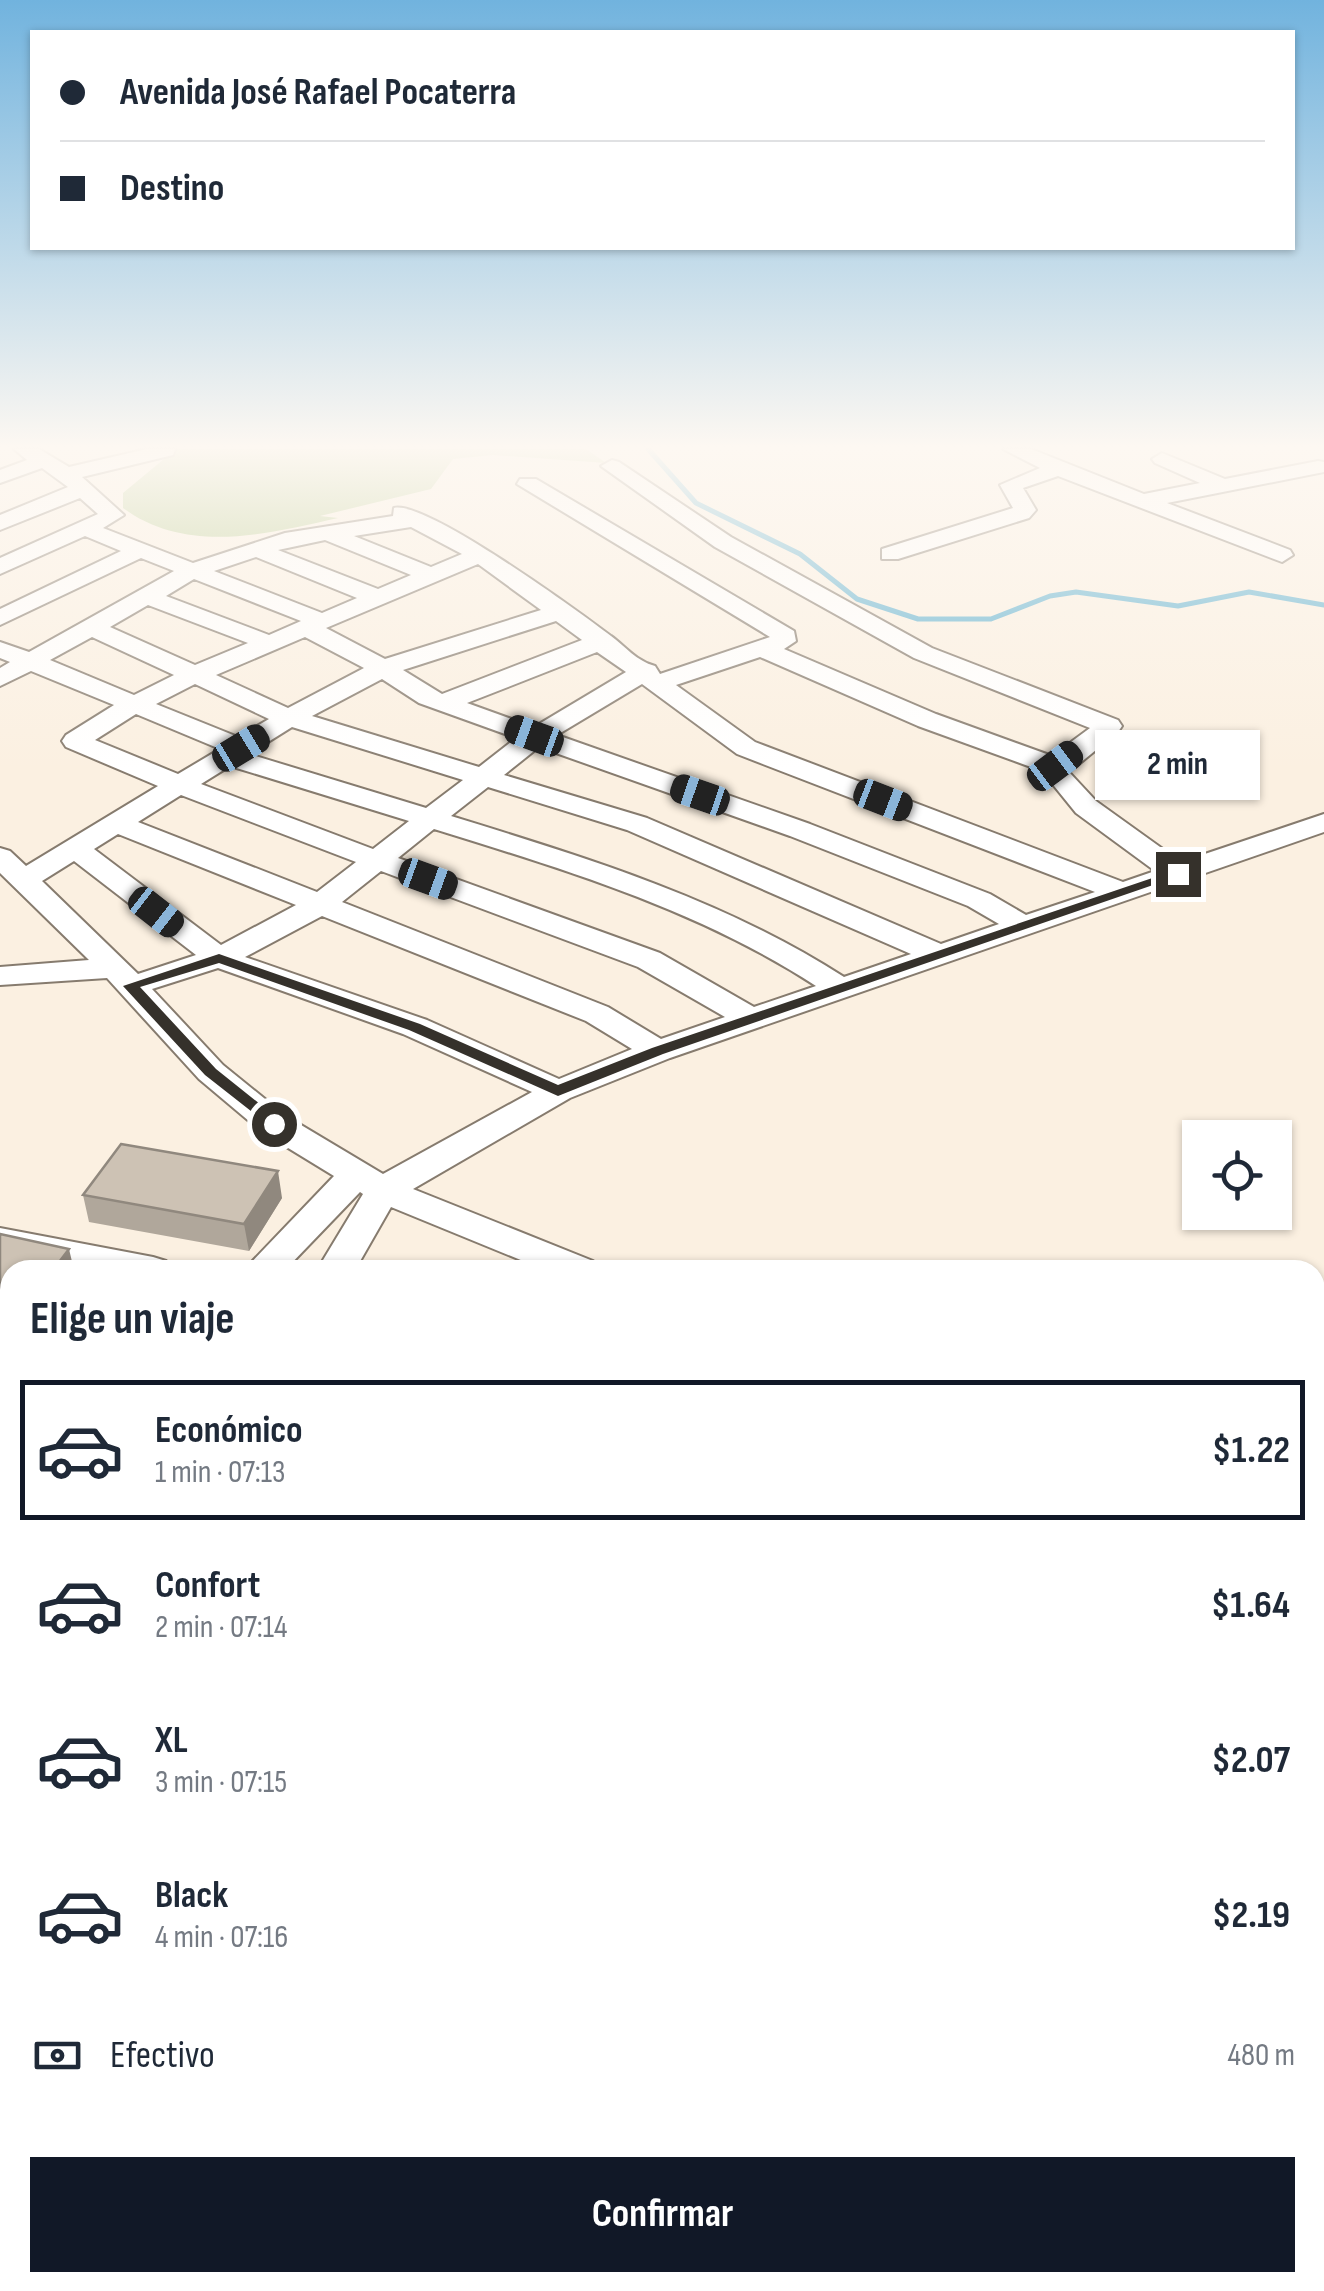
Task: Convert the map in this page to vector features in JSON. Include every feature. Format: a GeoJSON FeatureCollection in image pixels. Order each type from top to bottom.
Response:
{"type":"FeatureCollection","features":[{"type":"Feature","properties":{"kind":"street"},"geometry":{"type":"LineString","coordinates":[[0,567],[25,556]]}},
{"type":"Feature","properties":{"kind":"street"},"geometry":{"type":"LineString","coordinates":[[0,618],[128,556]]}},
{"type":"Feature","properties":{"kind":"street"},"geometry":{"type":"LineString","coordinates":[[156,556],[314,624],[443,703],[800,830],[979,900],[1024,926]]}},
{"type":"Feature","properties":{"kind":"street"},"geometry":{"type":"LineString","coordinates":[[0,678],[194,570],[232,556]]}},
{"type":"Feature","properties":{"kind":"street"},"geometry":{"type":"LineString","coordinates":[[274,556],[378,598]]}},
{"type":"Feature","properties":{"kind":"street"},"geometry":{"type":"LineString","coordinates":[[382,556],[431,576]]}},
{"type":"Feature","properties":{"kind":"street"},"geometry":{"type":"LineString","coordinates":[[476,556],[196,674],[133,705],[76,741],[179,786],[649,960],[750,1019]]}},
{"type":"Feature","properties":{"kind":"street"},"geometry":{"type":"LineString","coordinates":[[483,556],[653,676],[746,748],[1123,892]]}},
{"type":"Feature","properties":{"kind":"street"},"geometry":{"type":"LineString","coordinates":[[0,976],[123,977],[219,958],[318,906],[534,736],[653,676],[764,650],[784,641],[785,636],[646,556]]}},
{"type":"Feature","properties":{"kind":"street"},"geometry":{"type":"LineString","coordinates":[[672,572],[727,556]]}},
{"type":"Feature","properties":{"kind":"street"},"geometry":{"type":"LineString","coordinates":[[747,556],[923,653],[1109,726],[1055,766]]}},
{"type":"Feature","properties":{"kind":"street"},"geometry":{"type":"LineString","coordinates":[[145,596],[268,643]]}},
{"type":"Feature","properties":{"kind":"street"},"geometry":{"type":"LineString","coordinates":[[556,1260],[370,1182],[241,1098],[11,868],[76,848],[290,718],[383,668],[560,612]]}},
{"type":"Feature","properties":{"kind":"street"},"geometry":{"type":"LineString","coordinates":[[91,627],[290,718],[637,824],[940,955]]}},
{"type":"Feature","properties":{"kind":"street"},"geometry":{"type":"LineString","coordinates":[[443,703],[603,641]]}},
{"type":"Feature","properties":{"kind":"street"},"geometry":{"type":"LineString","coordinates":[[0,649],[234,752],[592,870],[736,926],[793,956],[840,990]]}},
{"type":"Feature","properties":{"kind":"street"},"geometry":{"type":"LineString","coordinates":[[764,650],[927,720],[1055,766]]}},
{"type":"Feature","properties":{"kind":"street"},"geometry":{"type":"LineString","coordinates":[[1055,766],[1056,774],[1086,807],[1178,874]]}},
{"type":"Feature","properties":{"kind":"street"},"geometry":{"type":"LineString","coordinates":[[275,1260],[370,1182],[558,1091],[658,1051],[1324,822]]}},
{"type":"Feature","properties":{"kind":"street"},"geometry":{"type":"LineString","coordinates":[[117,824],[596,1014],[658,1051]]}},
{"type":"Feature","properties":{"kind":"street"},"geometry":{"type":"LineString","coordinates":[[76,848],[219,958],[415,1027],[558,1091]]}},
{"type":"Feature","properties":{"kind":"street"},"geometry":{"type":"LineString","coordinates":[[340,1260],[370,1182]]}},
{"type":"Feature","properties":{"kind":"street"},"geometry":{"type":"LineString","coordinates":[[0,1240],[102,1260]]}},
{"type":"Feature","properties":{"kind":"building"},"geometry":{"type":"Polygon","coordinates":[[[121,1144],[278,1171],[244,1224],[83,1195],[121,1144]]]}},
{"type":"Feature","properties":{"kind":"building"},"geometry":{"type":"Polygon","coordinates":[[[0,1234],[69,1249],[61,1260],[0,1260],[0,1234]]]}},
{"type":"Feature","properties":{"kind":"waterway"},"geometry":{"type":"LineString","coordinates":[[802,556],[857,599],[918,619],[991,619],[1050,596],[1076,592],[1178,606],[1249,592],[1324,605]]}},
{"type":"Feature","properties":{"kind":"route"},"geometry":{"type":"LineString","coordinates":[[274,1124],[211,1072],[130,986],[219,958],[277,975],[415,1027],[558,1091],[658,1051],[1178,874]]}}]}
